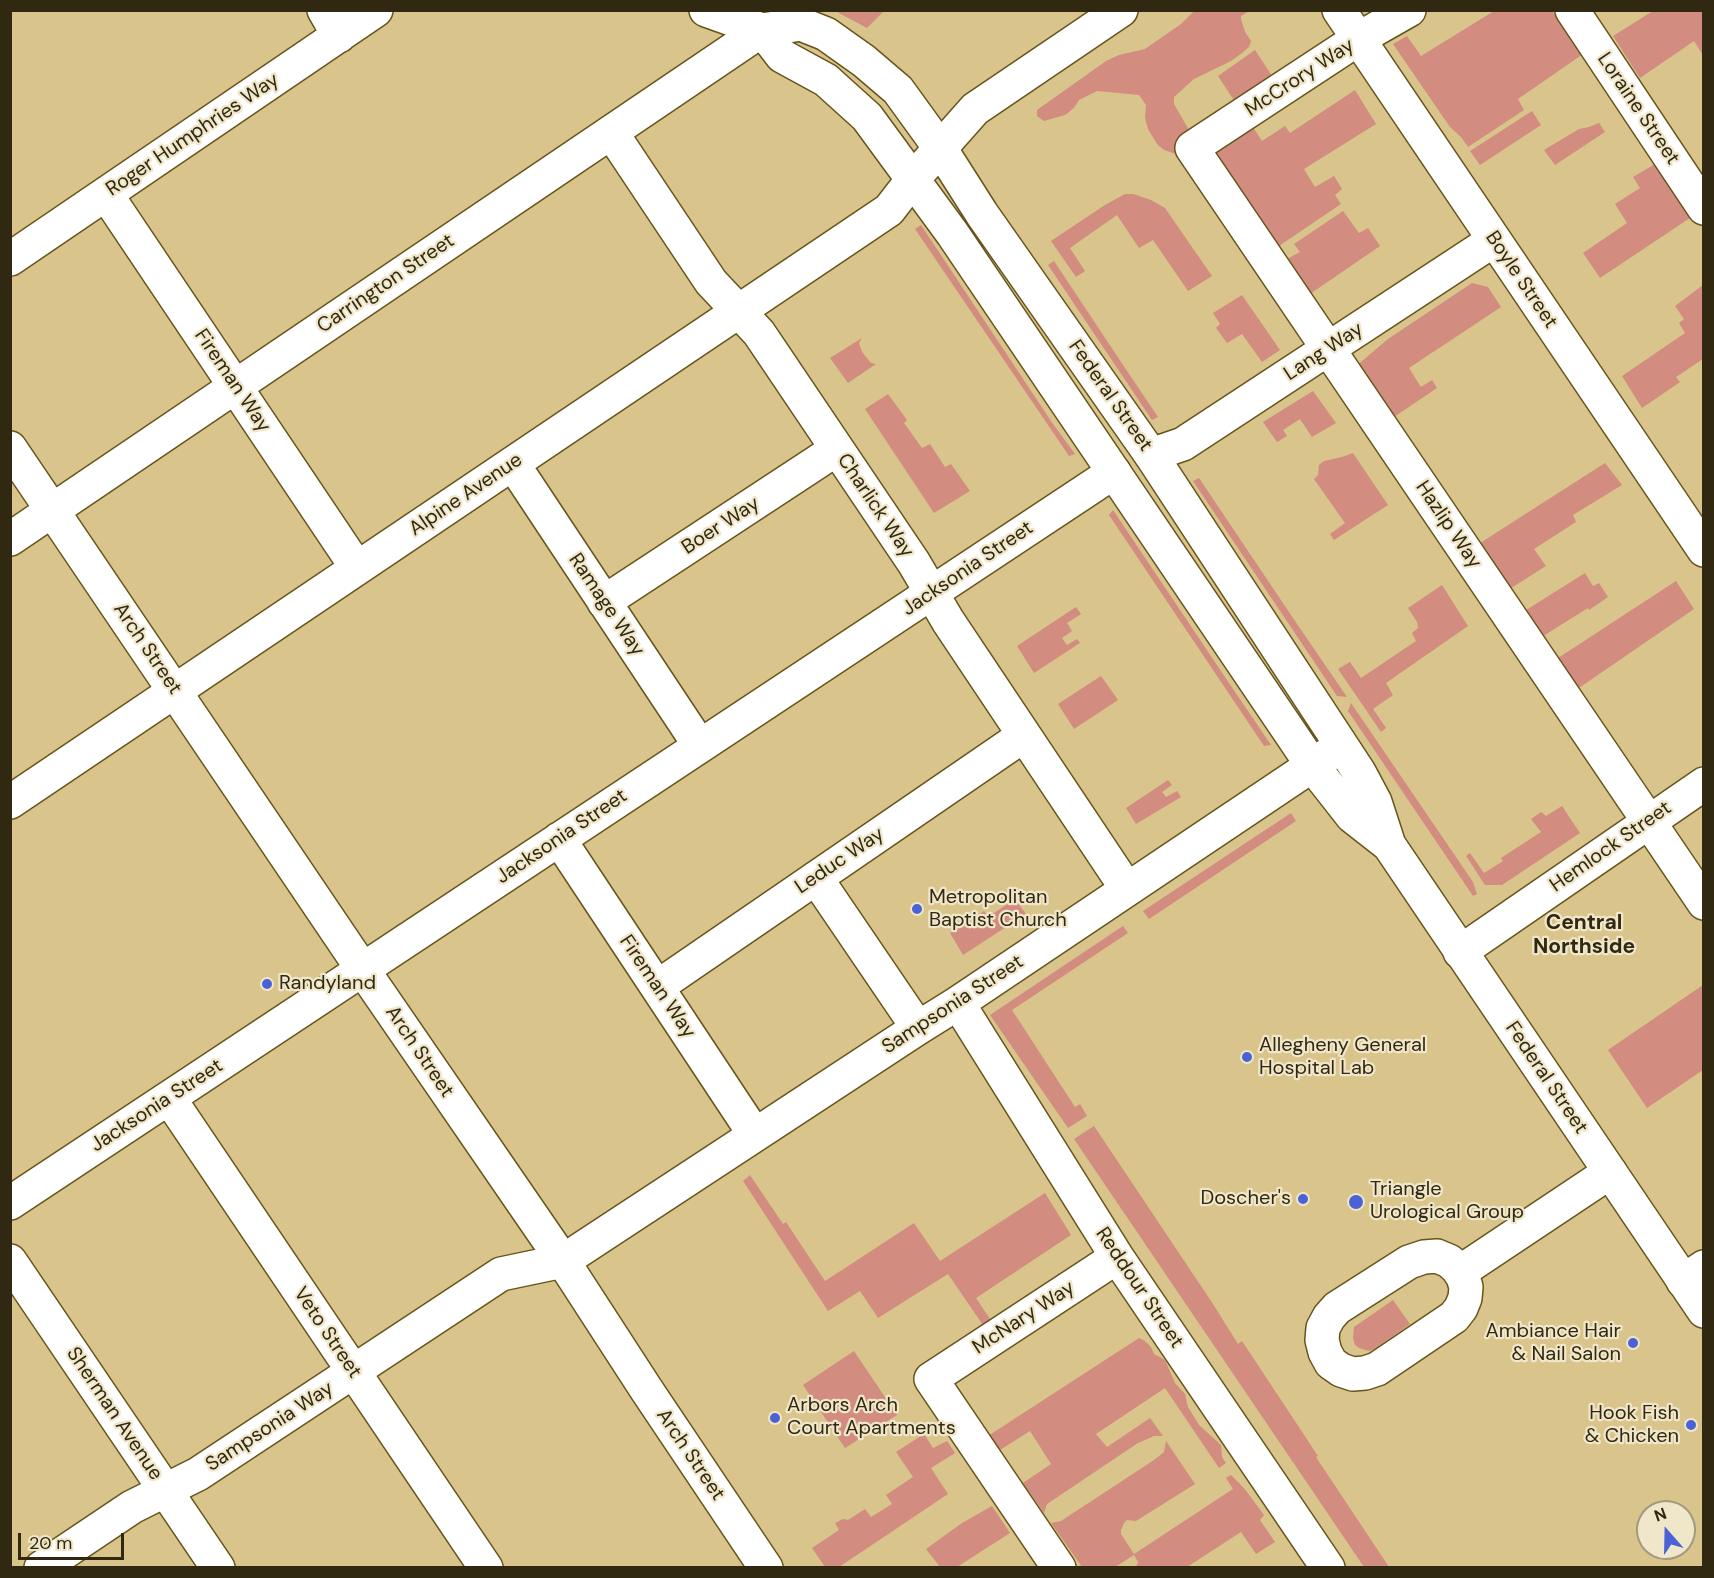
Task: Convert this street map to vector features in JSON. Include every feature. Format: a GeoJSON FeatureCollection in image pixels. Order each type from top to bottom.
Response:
{"type":"FeatureCollection","features":[{"type":"Feature","properties":{"kind":"street","name":"Roger Humphries Way"},"geometry":{"type":"LineString","coordinates":[[10,259],[106,194],[332,23],[376,10]]}},
{"type":"Feature","properties":{"kind":"street","name":"Federal Street"},"geometry":{"type":"LineString","coordinates":[[706,10],[762,30],[801,24],[826,34],[864,61],[898,90],[1151,455],[1359,772],[1375,802],[1389,845],[1460,952],[1610,1172],[1693,1274],[1704,1311]]}},
{"type":"Feature","properties":{"kind":"street","name":"Alpine Avenue"},"geometry":{"type":"LineString","coordinates":[[10,802],[889,210],[913,179],[975,109],[1121,10]]}},
{"type":"Feature","properties":{"kind":"street","name":"Boyle Street"},"geometry":{"type":"LineString","coordinates":[[1339,10],[1704,550]]}},
{"type":"Feature","properties":{"kind":"street","name":"McCrory Way"},"geometry":{"type":"LineString","coordinates":[[1192,148],[1358,39],[1409,10]]}},
{"type":"Feature","properties":{"kind":"street","name":"Loraine Street"},"geometry":{"type":"LineString","coordinates":[[1572,10],[1704,208]]}},
{"type":"Feature","properties":{"kind":"street","name":"Federal Street"},"geometry":{"type":"LineString","coordinates":[[762,30],[782,56],[826,80],[867,117],[959,242],[1312,765],[1352,816],[1389,845]]}},
{"type":"Feature","properties":{"kind":"street","name":"Carrington Street"},"geometry":{"type":"LineString","coordinates":[[10,539],[762,30]]}},
{"type":"Feature","properties":{"kind":"street","name":"Charlick Way"},"geometry":{"type":"LineString","coordinates":[[611,132],[711,282],[759,333],[914,563],[954,631],[1127,890]]}},
{"type":"Feature","properties":{"kind":"street","name":"Hazlip Way"},"geometry":{"type":"LineString","coordinates":[[1192,148],[1704,903]]}},
{"type":"Feature","properties":{"kind":"street","name":"Fireman Way"},"geometry":{"type":"LineString","coordinates":[[106,194],[357,568]]}},
{"type":"Feature","properties":{"kind":"street","name":"Lang Way"},"geometry":{"type":"LineString","coordinates":[[1114,472],[1151,455],[1183,444],[1494,240]]}},
{"type":"Feature","properties":{"kind":"street","name":"Arch Street"},"geometry":{"type":"LineString","coordinates":[[10,448],[563,1261],[766,1568]]}},
{"type":"Feature","properties":{"kind":"street","name":"Boer Way"},"geometry":{"type":"LineString","coordinates":[[604,602],[837,449]]}},
{"type":"Feature","properties":{"kind":"street","name":"Ramage Way"},"geometry":{"type":"LineString","coordinates":[[513,464],[700,746]]}},
{"type":"Feature","properties":{"kind":"street","name":"Jacksonia Street"},"geometry":{"type":"LineString","coordinates":[[10,1203],[1114,472]]}},
{"type":"Feature","properties":{"kind":"street","name":"Leduc Way"},"geometry":{"type":"LineString","coordinates":[[657,987],[1023,736]]}},
{"type":"Feature","properties":{"kind":"street","name":"Sampsonia Street"},"geometry":{"type":"LineString","coordinates":[[563,1261],[958,1003],[1341,746]]}},
{"type":"Feature","properties":{"kind":"street","name":"Hemlock Street"},"geometry":{"type":"LineString","coordinates":[[1460,952],[1704,784]]}},
{"type":"Feature","properties":{"kind":"street","name":"Fireman Way"},"geometry":{"type":"LineString","coordinates":[[559,839],[755,1135]]}},
{"type":"Feature","properties":{"kind":"street"},"geometry":{"type":"LineString","coordinates":[[816,878],[918,1028]]}},
{"type":"Feature","properties":{"kind":"street","name":"Reddour Street"},"geometry":{"type":"LineString","coordinates":[[958,1003],[1117,1257],[1328,1568]]}},
{"type":"Feature","properties":{"kind":"street","name":"Veto Street"},"geometry":{"type":"LineString","coordinates":[[169,1098],[486,1568]]}},
{"type":"Feature","properties":{"kind":"street"},"geometry":{"type":"LineString","coordinates":[[1460,1272],[1610,1172]]}},
{"type":"Feature","properties":{"kind":"street","name":"McNary Way"},"geometry":{"type":"LineString","coordinates":[[1059,1568],[931,1379],[1117,1257]]}},
{"type":"Feature","properties":{"kind":"street","name":"Sherman Avenue"},"geometry":{"type":"LineString","coordinates":[[10,1261],[218,1568]]}},
{"type":"Feature","properties":{"kind":"street","name":"Sampsonia Way"},"geometry":{"type":"LineString","coordinates":[[41,1568],[132,1507],[198,1474],[501,1274],[563,1261]]}},
{"type":"Feature","properties":{"kind":"shaded area"},"geometry":{"type":"Polygon","coordinates":[[[835,11],[884,11],[867,28],[835,11]]]}},
{"type":"Feature","properties":{"kind":"shaded area"},"geometry":{"type":"Polygon","coordinates":[[[1194,11],[1249,11],[1241,16],[1241,19],[1251,41],[1249,47],[1231,61],[1194,79],[1174,97],[1174,104],[1189,130],[1186,153],[1176,154],[1164,150],[1157,144],[1148,129],[1145,118],[1146,105],[1139,95],[1097,91],[1079,100],[1074,108],[1065,115],[1044,121],[1037,116],[1037,110],[1106,61],[1119,55],[1145,49],[1181,24],[1194,11]]]}},
{"type":"Feature","properties":{"kind":"shaded area"},"geometry":{"type":"Polygon","coordinates":[[[1494,11],[1552,11],[1583,54],[1518,99],[1524,110],[1468,147],[1450,127],[1393,44],[1407,36],[1421,56],[1494,11]]]}},
{"type":"Feature","properties":{"kind":"shaded area"},"geometry":{"type":"Polygon","coordinates":[[[1653,11],[1703,11],[1703,55],[1694,41],[1640,78],[1613,36],[1653,11]]]}},
{"type":"Feature","properties":{"kind":"shaded area"},"geometry":{"type":"Polygon","coordinates":[[[1255,50],[1276,82],[1239,108],[1218,76],[1255,50]]]}},
{"type":"Feature","properties":{"kind":"shaded area"},"geometry":{"type":"Polygon","coordinates":[[[1355,90],[1376,124],[1304,169],[1315,187],[1334,176],[1342,189],[1335,195],[1341,204],[1279,246],[1214,152],[1249,121],[1262,141],[1285,126],[1290,133],[1355,90]]]}},
{"type":"Feature","properties":{"kind":"shaded area"},"geometry":{"type":"Polygon","coordinates":[[[1532,111],[1541,125],[1480,165],[1470,151],[1532,111]]]}},
{"type":"Feature","properties":{"kind":"shaded area"},"geometry":{"type":"Polygon","coordinates":[[[1599,123],[1605,132],[1555,165],[1544,150],[1579,129],[1599,123]]]}},
{"type":"Feature","properties":{"kind":"shaded area"},"geometry":{"type":"Polygon","coordinates":[[[1655,164],[1690,218],[1600,278],[1583,253],[1627,223],[1615,204],[1640,188],[1633,177],[1655,164]]]}},
{"type":"Feature","properties":{"kind":"shaded area"},"geometry":{"type":"Polygon","coordinates":[[[1125,194],[1151,200],[1165,208],[1212,276],[1188,291],[1153,240],[1139,248],[1117,215],[1070,248],[1085,271],[1076,277],[1051,241],[1125,194]]]}},
{"type":"Feature","properties":{"kind":"shaded area"},"geometry":{"type":"Polygon","coordinates":[[[1343,211],[1359,233],[1368,228],[1380,246],[1310,294],[1287,259],[1300,252],[1294,244],[1343,211]]]}},
{"type":"Feature","properties":{"kind":"shaded area"},"geometry":{"type":"Polygon","coordinates":[[[921,225],[1075,454],[1069,456],[915,229],[921,225]]]}},
{"type":"Feature","properties":{"kind":"shaded area"},"geometry":{"type":"Polygon","coordinates":[[[1054,261],[1158,417],[1152,420],[1048,265],[1054,261]]]}},
{"type":"Feature","properties":{"kind":"shaded area"},"geometry":{"type":"Polygon","coordinates":[[[1472,283],[1488,287],[1501,307],[1409,368],[1421,387],[1432,380],[1437,388],[1391,419],[1355,367],[1388,339],[1472,283]]]}},
{"type":"Feature","properties":{"kind":"shaded area"},"geometry":{"type":"Polygon","coordinates":[[[1703,285],[1703,359],[1676,377],[1680,382],[1642,408],[1622,376],[1685,333],[1679,323],[1684,319],[1675,306],[1703,285]]]}},
{"type":"Feature","properties":{"kind":"shaded area"},"geometry":{"type":"Polygon","coordinates":[[[1242,295],[1280,350],[1262,362],[1242,334],[1227,343],[1216,328],[1220,324],[1213,313],[1242,295]]]}},
{"type":"Feature","properties":{"kind":"shaded area"},"geometry":{"type":"Polygon","coordinates":[[[862,338],[859,343],[862,352],[871,363],[876,364],[848,383],[830,358],[862,338]]]}},
{"type":"Feature","properties":{"kind":"shaded area"},"geometry":{"type":"Polygon","coordinates":[[[1313,391],[1336,423],[1312,437],[1300,419],[1283,430],[1287,436],[1277,442],[1263,422],[1313,391]]]}},
{"type":"Feature","properties":{"kind":"shaded area"},"geometry":{"type":"Polygon","coordinates":[[[888,394],[907,420],[904,423],[922,448],[930,444],[945,467],[951,464],[970,491],[934,513],[865,409],[888,394]]]}},
{"type":"Feature","properties":{"kind":"shaded area"},"geometry":{"type":"Polygon","coordinates":[[[1353,453],[1388,505],[1334,540],[1330,534],[1345,523],[1314,479],[1318,475],[1319,465],[1324,461],[1353,453]]]}},
{"type":"Feature","properties":{"kind":"shaded area"},"geometry":{"type":"Polygon","coordinates":[[[1605,463],[1622,485],[1573,515],[1576,522],[1534,549],[1546,566],[1508,590],[1477,545],[1605,463]]]}},
{"type":"Feature","properties":{"kind":"shaded area"},"geometry":{"type":"Polygon","coordinates":[[[1199,478],[1347,697],[1337,696],[1193,481],[1199,478]]]}},
{"type":"Feature","properties":{"kind":"shaded area"},"geometry":{"type":"Polygon","coordinates":[[[1113,510],[1271,745],[1264,746],[1109,515],[1113,510]]]}},
{"type":"Feature","properties":{"kind":"shaded area"},"geometry":{"type":"Polygon","coordinates":[[[1585,573],[1593,586],[1599,583],[1608,597],[1540,638],[1523,612],[1585,573]]]}},
{"type":"Feature","properties":{"kind":"shaded area"},"geometry":{"type":"Polygon","coordinates":[[[1676,581],[1694,609],[1576,690],[1555,660],[1676,581]]]}},
{"type":"Feature","properties":{"kind":"shaded area"},"geometry":{"type":"Polygon","coordinates":[[[1442,585],[1468,626],[1386,683],[1393,695],[1373,709],[1386,728],[1381,732],[1338,669],[1350,662],[1361,678],[1416,641],[1412,633],[1418,628],[1417,622],[1408,608],[1442,585]]]}},
{"type":"Feature","properties":{"kind":"shaded area"},"geometry":{"type":"Polygon","coordinates":[[[1076,607],[1081,614],[1067,623],[1072,631],[1062,638],[1067,645],[1077,639],[1080,643],[1034,673],[1017,646],[1076,607]]]}},
{"type":"Feature","properties":{"kind":"shaded area"},"geometry":{"type":"Polygon","coordinates":[[[1101,676],[1118,700],[1074,729],[1058,704],[1101,676]]]}},
{"type":"Feature","properties":{"kind":"shaded area"},"geometry":{"type":"Polygon","coordinates":[[[1351,703],[1473,882],[1477,894],[1473,896],[1348,711],[1351,703]]]}},
{"type":"Feature","properties":{"kind":"shaded area"},"geometry":{"type":"Polygon","coordinates":[[[1168,780],[1172,785],[1162,792],[1166,797],[1177,791],[1181,797],[1136,824],[1126,808],[1168,780]]]}},
{"type":"Feature","properties":{"kind":"shaded area"},"geometry":{"type":"Polygon","coordinates":[[[1562,806],[1580,833],[1502,885],[1485,885],[1466,856],[1470,853],[1484,873],[1503,861],[1501,858],[1541,832],[1531,819],[1541,812],[1546,816],[1562,806]]]}},
{"type":"Feature","properties":{"kind":"shaded area"},"geometry":{"type":"Polygon","coordinates":[[[1291,813],[1296,821],[1149,919],[1143,911],[1291,813]]]}},
{"type":"Feature","properties":{"kind":"shaded area"},"geometry":{"type":"Polygon","coordinates":[[[1015,899],[1026,914],[963,955],[950,933],[984,911],[988,917],[1015,899]]]}},
{"type":"Feature","properties":{"kind":"shaded area"},"geometry":{"type":"Polygon","coordinates":[[[1123,926],[1128,933],[1012,1010],[1075,1107],[1080,1104],[1087,1116],[1068,1128],[990,1015],[1123,926]]]}},
{"type":"Feature","properties":{"kind":"shaded area"},"geometry":{"type":"Polygon","coordinates":[[[1703,985],[1703,1070],[1647,1108],[1608,1050],[1703,985]]]}},
{"type":"Feature","properties":{"kind":"shaded area"},"geometry":{"type":"Polygon","coordinates":[[[1094,1126],[1238,1344],[1242,1341],[1389,1567],[1364,1567],[1074,1139],[1094,1126]]]}},
{"type":"Feature","properties":{"kind":"shaded area"},"geometry":{"type":"Polygon","coordinates":[[[750,1175],[783,1224],[786,1222],[825,1281],[914,1223],[940,1261],[1045,1193],[1071,1235],[976,1298],[994,1325],[987,1331],[948,1274],[878,1318],[860,1291],[828,1311],[743,1181],[750,1175]]]}},
{"type":"Feature","properties":{"kind":"shaded area"},"geometry":{"type":"Polygon","coordinates":[[[1393,1300],[1410,1324],[1369,1351],[1355,1345],[1354,1327],[1393,1300]]]}},
{"type":"Feature","properties":{"kind":"shaded area"},"geometry":{"type":"Polygon","coordinates":[[[1139,1338],[1151,1347],[1154,1354],[1165,1360],[1175,1383],[1185,1394],[1188,1407],[1199,1425],[1221,1445],[1222,1457],[1226,1463],[1219,1468],[1165,1388],[1096,1434],[1107,1447],[1150,1418],[1163,1436],[1154,1436],[1138,1443],[1047,1504],[1044,1513],[1023,1483],[1051,1464],[1030,1431],[1000,1450],[988,1436],[1139,1338]]]}},
{"type":"Feature","properties":{"kind":"shaded area"},"geometry":{"type":"Polygon","coordinates":[[[854,1351],[897,1415],[845,1448],[803,1385],[854,1351]]]}},
{"type":"Feature","properties":{"kind":"shaded area"},"geometry":{"type":"Polygon","coordinates":[[[924,1434],[933,1448],[947,1441],[955,1453],[931,1468],[948,1494],[839,1567],[825,1567],[812,1548],[839,1530],[835,1523],[843,1519],[848,1520],[865,1509],[871,1517],[892,1504],[886,1495],[913,1477],[896,1452],[924,1434]]]}},
{"type":"Feature","properties":{"kind":"shaded area"},"geometry":{"type":"Polygon","coordinates":[[[1166,1441],[1195,1484],[1136,1521],[1127,1520],[1124,1523],[1121,1534],[1134,1554],[1233,1489],[1226,1478],[1231,1475],[1264,1515],[1260,1520],[1275,1542],[1256,1554],[1241,1532],[1187,1567],[1136,1567],[1138,1562],[1134,1555],[1115,1567],[1082,1567],[1051,1523],[1061,1521],[1154,1460],[1164,1452],[1166,1441]]]}},
{"type":"Feature","properties":{"kind":"shaded area"},"geometry":{"type":"Polygon","coordinates":[[[992,1506],[1010,1533],[957,1567],[940,1567],[926,1549],[962,1523],[992,1506]]]}},
{"type":"Feature","properties":{"kind":"place","name":"Metropolitan Baptist Church"},"geometry":{"type":"Point","coordinates":[917,909]}},
{"type":"Feature","properties":{"kind":"place","name":"Randyland"},"geometry":{"type":"Point","coordinates":[267,984]}},
{"type":"Feature","properties":{"kind":"place","name":"Allegheny General Hospital Lab"},"geometry":{"type":"Point","coordinates":[1247,1057]}},
{"type":"Feature","properties":{"kind":"place","name":"Doscher's"},"geometry":{"type":"Point","coordinates":[1303,1199]}},
{"type":"Feature","properties":{"kind":"place","name":"Triangle Urological Group"},"geometry":{"type":"Point","coordinates":[1356,1202]}},
{"type":"Feature","properties":{"kind":"place","name":"Ambiance Hair & Nail Salon"},"geometry":{"type":"Point","coordinates":[1633,1343]}},
{"type":"Feature","properties":{"kind":"place","name":"Arbors Arch Court Apartments"},"geometry":{"type":"Point","coordinates":[775,1418]}},
{"type":"Feature","properties":{"kind":"place","name":"Hook Fish & Chicken"},"geometry":{"type":"Point","coordinates":[1691,1425]}},
{"type":"Feature","properties":{"kind":"district","name":"Central Northside"},"geometry":{"type":"Point","coordinates":[1584,935]}}]}
